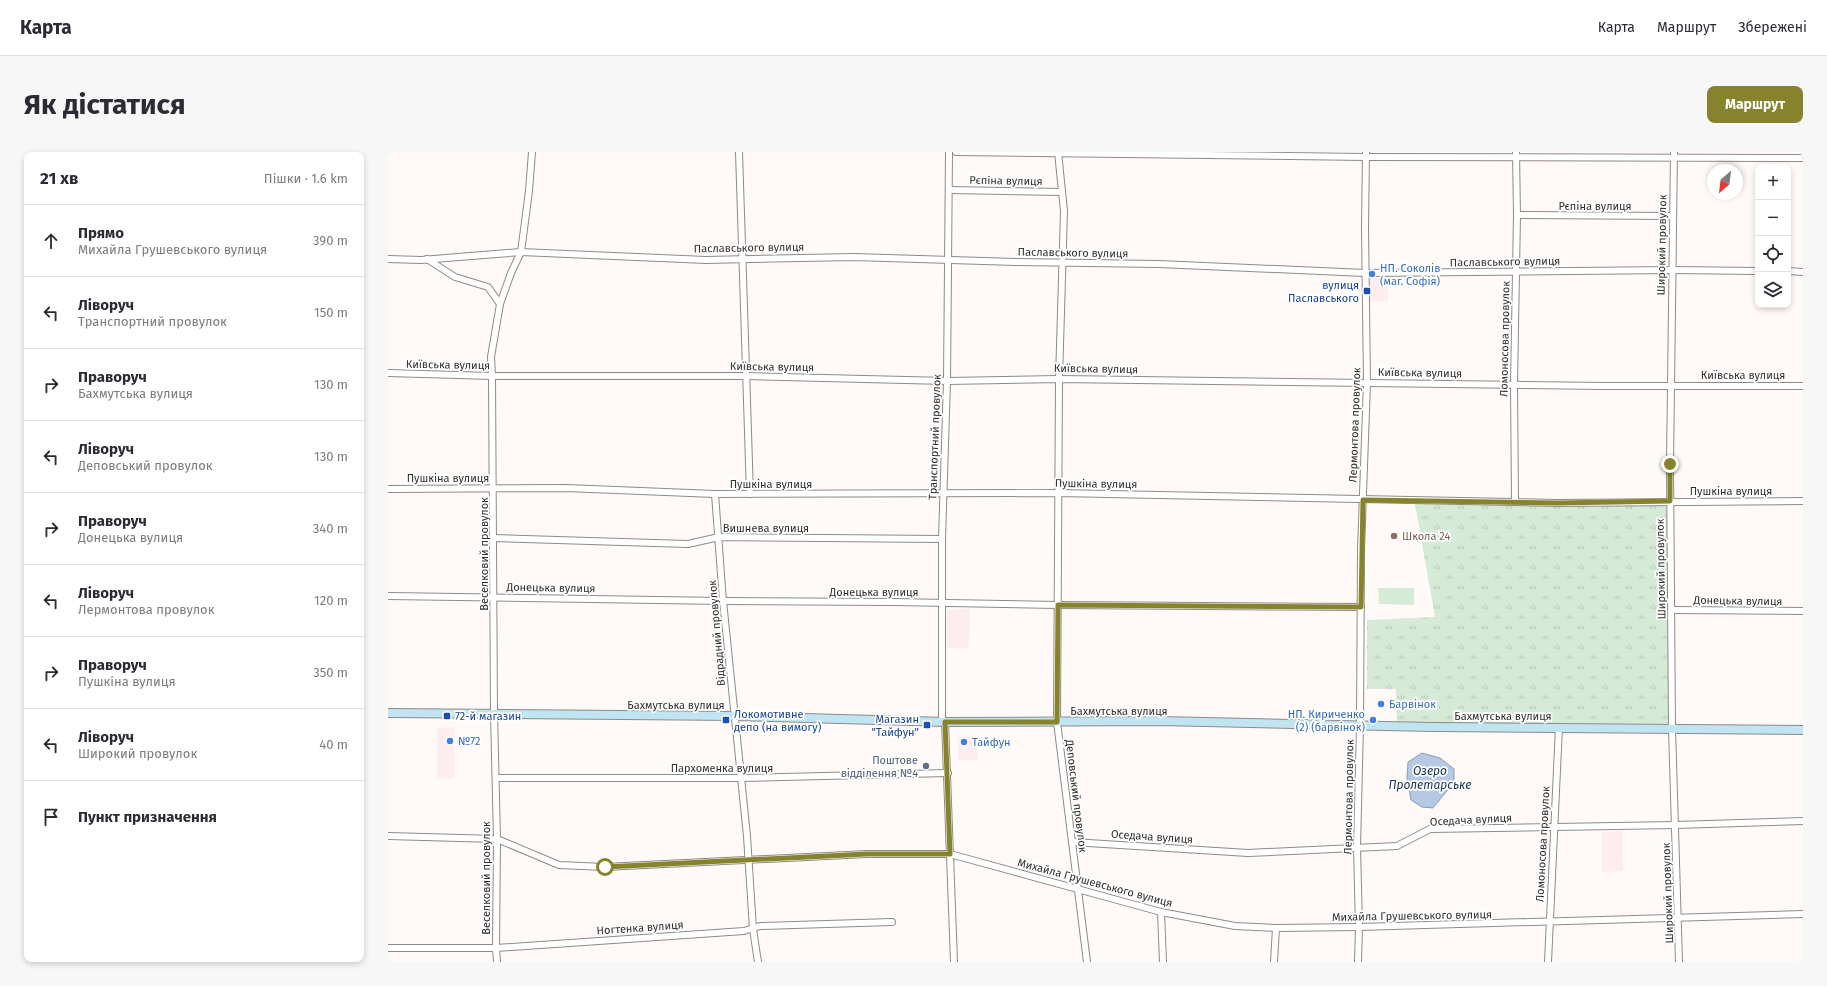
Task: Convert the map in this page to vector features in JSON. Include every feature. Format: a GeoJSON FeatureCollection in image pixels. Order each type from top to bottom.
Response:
{"type":"FeatureCollection","features":[{"type":"Feature","properties":{"kind":"street","name":"Веселковий провулок"},"geometry":{"type":"LineString","coordinates":[[497,962],[497,839],[494,714],[494,538],[491,356],[500,304],[511,273],[521,252],[529,191],[532,152]]}},
{"type":"Feature","properties":{"kind":"street"},"geometry":{"type":"LineString","coordinates":[[739,152],[750,494]]}},
{"type":"Feature","properties":{"kind":"street","name":"Транспортний провулок"},"geometry":{"type":"LineString","coordinates":[[949,152],[947,381],[942,539],[944,722],[948,773],[954,962]]}},
{"type":"Feature","properties":{"kind":"street"},"geometry":{"type":"LineString","coordinates":[[956,152],[1366,155],[1674,155],[1803,158]]}},
{"type":"Feature","properties":{"kind":"street","name":"Деповський провулок"},"geometry":{"type":"LineString","coordinates":[[1058,153],[1064,211],[1059,379],[1057,722],[1088,962]]}},
{"type":"Feature","properties":{"kind":"street","name":"Лермонтова провулок"},"geometry":{"type":"LineString","coordinates":[[1358,962],[1359,927],[1357,848],[1363,500],[1367,383],[1365,273],[1366,155]]}},
{"type":"Feature","properties":{"kind":"street","name":"Ломоносова провулок"},"geometry":{"type":"LineString","coordinates":[[1515,502],[1514,384],[1517,215],[1516,155]]}},
{"type":"Feature","properties":{"kind":"street","name":"Широкий провулок"},"geometry":{"type":"LineString","coordinates":[[1674,155],[1672,216],[1670,501],[1672,728],[1679,917],[1679,962]]}},
{"type":"Feature","properties":{"kind":"street","name":"Рєпіна вулиця"},"geometry":{"type":"LineString","coordinates":[[949,190],[1062,192]]}},
{"type":"Feature","properties":{"kind":"street","name":"Рєпіна вулиця"},"geometry":{"type":"LineString","coordinates":[[1517,215],[1672,216]]}},
{"type":"Feature","properties":{"kind":"street","name":"Паславського вулиця"},"geometry":{"type":"LineString","coordinates":[[388,259],[427,259],[521,252],[706,260],[742,258],[854,257],[1160,264],[1365,273],[1672,270],[1755,271]]}},
{"type":"Feature","properties":{"kind":"street"},"geometry":{"type":"LineString","coordinates":[[427,259],[455,277],[488,287],[500,304]]}},
{"type":"Feature","properties":{"kind":"street"},"geometry":{"type":"LineString","coordinates":[[1791,271],[1803,272]]}},
{"type":"Feature","properties":{"kind":"street","name":"Київська вулиця"},"geometry":{"type":"LineString","coordinates":[[388,373],[492,376],[746,376],[947,381],[1059,379],[1803,386]]}},
{"type":"Feature","properties":{"kind":"street","name":"Пушкіна вулиця"},"geometry":{"type":"LineString","coordinates":[[388,489],[566,488],[715,494],[1059,493],[1515,502],[1803,501]]}},
{"type":"Feature","properties":{"kind":"street","name":"Відрадний провулок"},"geometry":{"type":"LineString","coordinates":[[715,494],[723,601],[749,859],[753,929],[758,962]]}},
{"type":"Feature","properties":{"kind":"street","name":"Вишнева вулиця"},"geometry":{"type":"LineString","coordinates":[[494,538],[688,544],[719,537],[942,539]]}},
{"type":"Feature","properties":{"kind":"street","name":"Донецька вулиця"},"geometry":{"type":"LineString","coordinates":[[388,596],[1058,605],[1361,607]]}},
{"type":"Feature","properties":{"kind":"street","name":"Донецька вулиця"},"geometry":{"type":"LineString","coordinates":[[1672,610],[1803,611]]}},
{"type":"Feature","properties":{"kind":"street","name":"Бахмутська вулиця"},"geometry":{"type":"LineString","coordinates":[[388,713],[735,716],[944,722],[1161,721],[1432,727],[1803,730]]}},
{"type":"Feature","properties":{"kind":"street","name":"Ломоносова провулок"},"geometry":{"type":"LineString","coordinates":[[1548,962],[1559,728]]}},
{"type":"Feature","properties":{"kind":"street","name":"Пархоменка вулиця"},"geometry":{"type":"LineString","coordinates":[[496,778],[741,778],[948,773]]}},
{"type":"Feature","properties":{"kind":"street","name":"Оседача вулиця"},"geometry":{"type":"LineString","coordinates":[[1072,842],[1248,853],[1397,846],[1430,829],[1676,825],[1803,821]]}},
{"type":"Feature","properties":{"kind":"street","name":"Михайла Грушевського вулиця"},"geometry":{"type":"LineString","coordinates":[[388,836],[497,839],[559,865],[605,867],[867,854],[950,854],[1161,912],[1235,926],[1276,928],[1359,927],[1803,914]]}},
{"type":"Feature","properties":{"kind":"street"},"geometry":{"type":"LineString","coordinates":[[1161,912],[1163,962]]}},
{"type":"Feature","properties":{"kind":"street","name":"Ногтенка вулиця"},"geometry":{"type":"LineString","coordinates":[[388,948],[496,948],[744,932],[760,926],[892,922]]}},
{"type":"Feature","properties":{"kind":"street"},"geometry":{"type":"LineString","coordinates":[[1274,962],[1276,928]]}},
{"type":"Feature","properties":{"kind":"shaded area"},"geometry":{"type":"Polygon","coordinates":[[[1369,278],[1388,279],[1388,301],[1369,301],[1369,278]]]}},
{"type":"Feature","properties":{"kind":"shaded area"},"geometry":{"type":"Polygon","coordinates":[[[970,609],[969,648],[947,648],[947,610],[970,609]]]}},
{"type":"Feature","properties":{"kind":"shaded area"},"geometry":{"type":"Polygon","coordinates":[[[454,727],[454,778],[437,779],[437,728],[454,727]]]}},
{"type":"Feature","properties":{"kind":"shaded area"},"geometry":{"type":"Polygon","coordinates":[[[958,737],[977,737],[978,760],[958,760],[958,737]]]}},
{"type":"Feature","properties":{"kind":"shaded area"},"geometry":{"type":"Polygon","coordinates":[[[1622,831],[1623,871],[1602,872],[1602,832],[1622,831]]]}},
{"type":"Feature","properties":{"kind":"green space"},"geometry":{"type":"Polygon","coordinates":[[[1415,504],[1669,506],[1669,725],[1397,726],[1396,689],[1367,689],[1367,620],[1435,617],[1415,504]]]}},
{"type":"Feature","properties":{"kind":"green space"},"geometry":{"type":"Polygon","coordinates":[[[1378,588],[1414,588],[1414,605],[1379,604],[1378,588]]]}},
{"type":"Feature","properties":{"kind":"water","name":"Озеро Пролетарське"},"geometry":{"type":"Polygon","coordinates":[[[1422,753],[1440,758],[1454,769],[1454,782],[1433,808],[1422,807],[1411,800],[1407,778],[1408,762],[1422,753]]]}},
{"type":"Feature","properties":{"kind":"place","name":"НП. Соколів (маг. Софія)"},"geometry":{"type":"Point","coordinates":[1372,274]}},
{"type":"Feature","properties":{"kind":"place","name":"вулиця Паславського"},"geometry":{"type":"Point","coordinates":[1367,291]}},
{"type":"Feature","properties":{"kind":"place","name":"Школа 24"},"geometry":{"type":"Point","coordinates":[1394,536]}},
{"type":"Feature","properties":{"kind":"place","name":"Барвінок"},"geometry":{"type":"Point","coordinates":[1381,704]}},
{"type":"Feature","properties":{"kind":"place","name":"72-й магазин"},"geometry":{"type":"Point","coordinates":[447,716]}},
{"type":"Feature","properties":{"kind":"place","name":"Локомотивне депо (на вимогу)"},"geometry":{"type":"Point","coordinates":[726,720]}},
{"type":"Feature","properties":{"kind":"place","name":"НП. Кириченко (2) (барвінок)"},"geometry":{"type":"Point","coordinates":[1373,720]}},
{"type":"Feature","properties":{"kind":"place","name":"Магазин \"Тайфун\""},"geometry":{"type":"Point","coordinates":[927,725]}},
{"type":"Feature","properties":{"kind":"place","name":"№72"},"geometry":{"type":"Point","coordinates":[450,741]}},
{"type":"Feature","properties":{"kind":"place","name":"Тайфун"},"geometry":{"type":"Point","coordinates":[964,742]}},
{"type":"Feature","properties":{"kind":"place","name":"Поштове відділення №4"},"geometry":{"type":"Point","coordinates":[926,766]}},
{"type":"Feature","properties":{"kind":"route"},"geometry":{"type":"LineString","coordinates":[[605,867],[867,854],[950,854],[945,722],[1057,722],[1058,605],[1361,607],[1363,500],[1558,503],[1670,501],[1670,464]]}}]}
